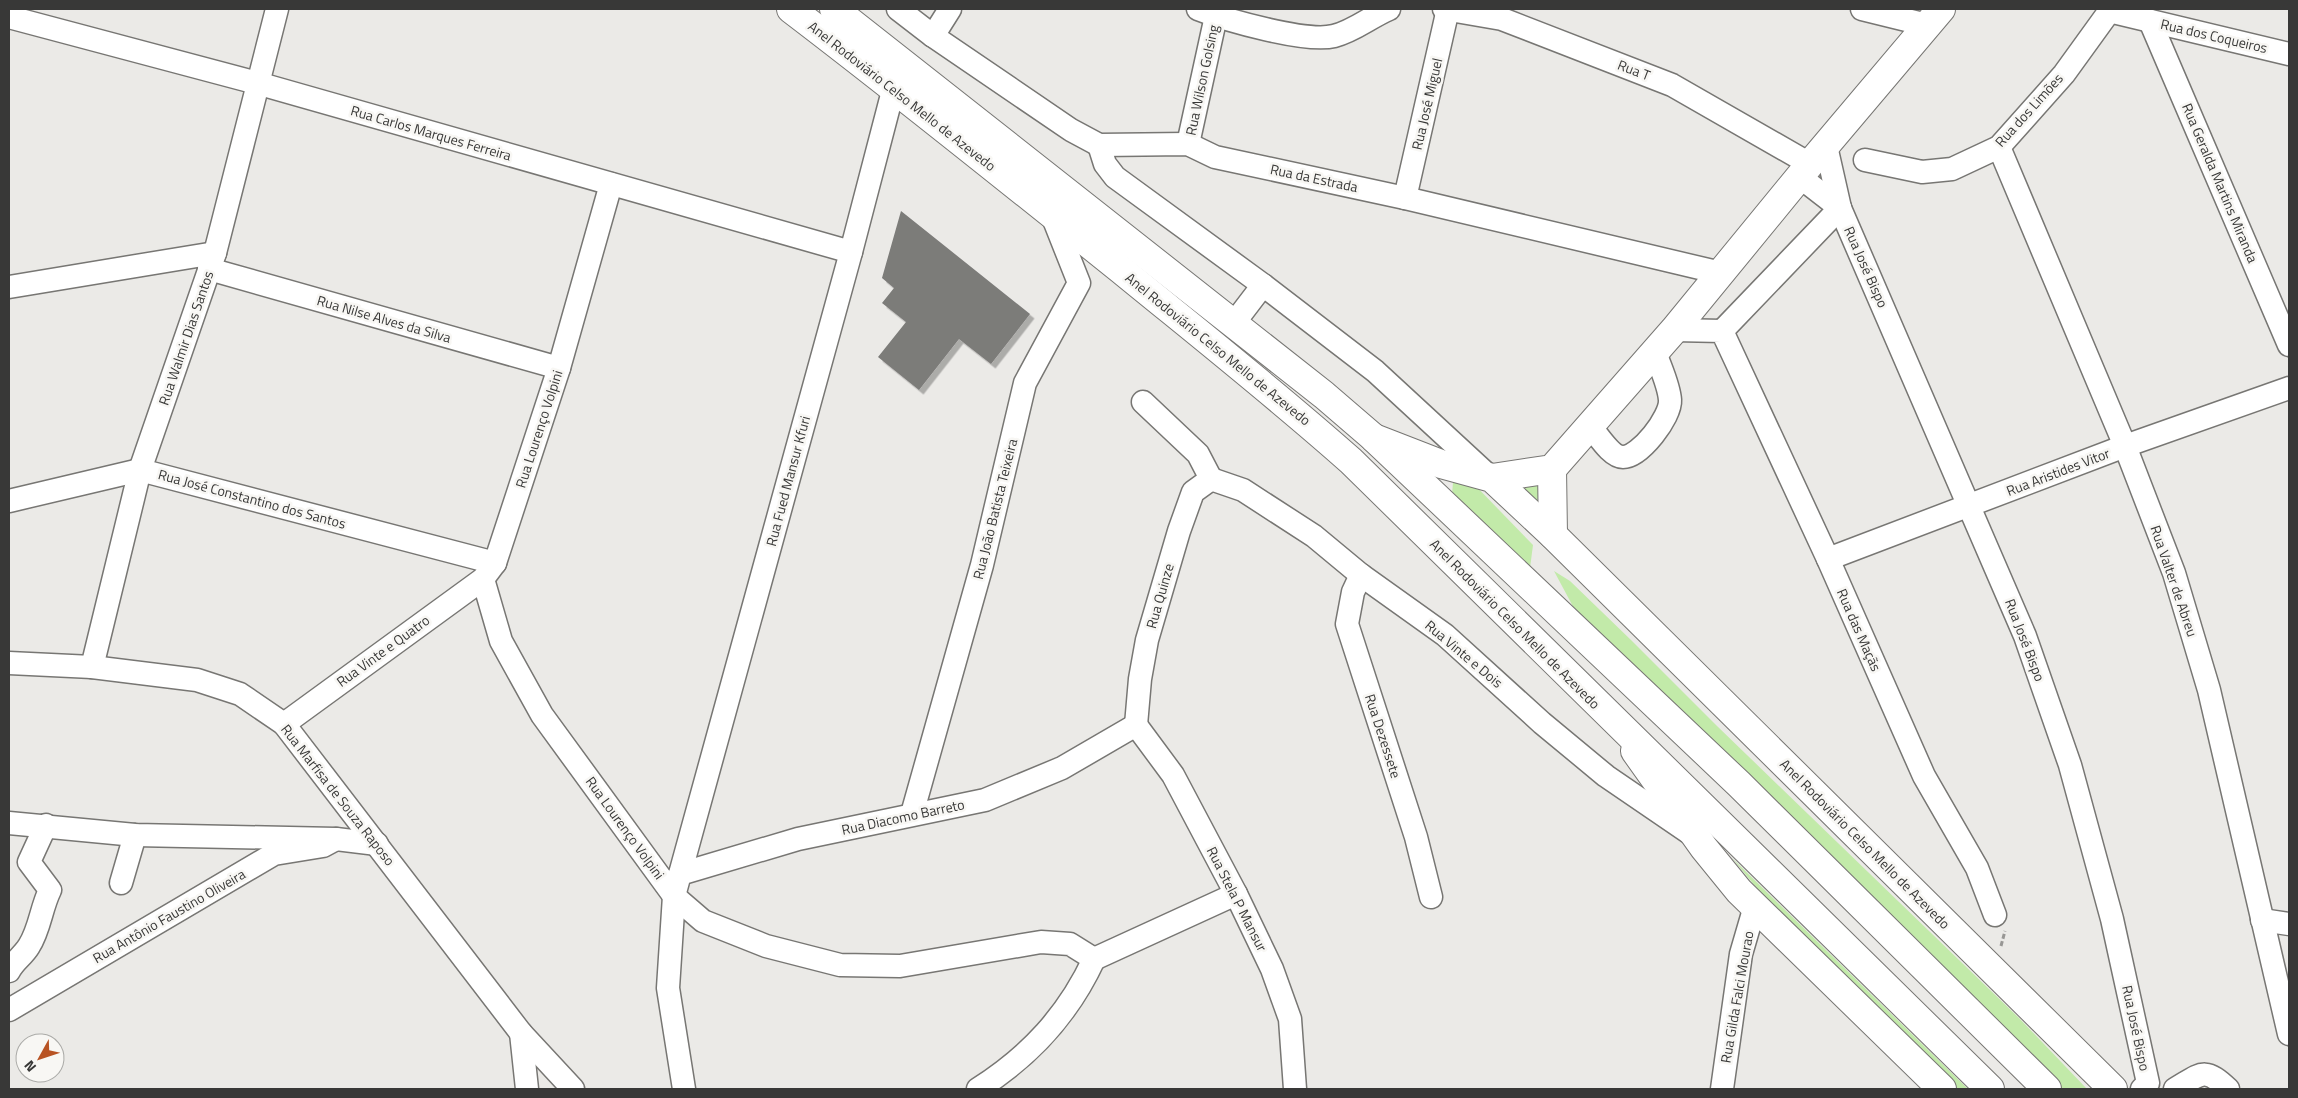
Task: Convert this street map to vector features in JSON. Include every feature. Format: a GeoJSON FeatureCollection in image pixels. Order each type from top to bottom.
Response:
{"type":"FeatureCollection","features":[{"type":"Feature","properties":{"kind":"main road","name":"Anel Rodoviário Celso Mello de Azevedo"},"geometry":{"type":"LineString","coordinates":[[790,9],[894,87],[1302,417],[1344,455],[1990,1089]]}},
{"type":"Feature","properties":{"kind":"main road","name":"Anel Rodoviário Celso Mello de Azevedo"},"geometry":{"type":"LineString","coordinates":[[834,9],[1234,323],[1374,438],[1739,784],[2047,1089]]}},
{"type":"Feature","properties":{"kind":"main road"},"geometry":{"type":"LineString","coordinates":[[1492,478],[1552,469],[1674,330],[1934,17]]}},
{"type":"Feature","properties":{"kind":"main road","name":"Anel Rodoviário Celso Mello de Azevedo"},"geometry":{"type":"LineString","coordinates":[[1374,438],[1441,464],[1492,478],[1553,535],[2113,1089]]}},
{"type":"Feature","properties":{"kind":"main road"},"geometry":{"type":"LineString","coordinates":[[1552,469],[1553,535]]}},
{"type":"Feature","properties":{"kind":"main road","name":"Anel Rodoviário Celso Mello de Azevedo"},"geometry":{"type":"LineString","coordinates":[[1616,723],[1704,848],[1739,891],[1942,1089]]}},
{"type":"Feature","properties":{"kind":"street","name":"Rua Walmir Dias Santos"},"geometry":{"type":"LineString","coordinates":[[92,667],[140,470],[212,261],[277,9]]}},
{"type":"Feature","properties":{"kind":"street"},"geometry":{"type":"LineString","coordinates":[[933,36],[950,9]]}},
{"type":"Feature","properties":{"kind":"street"},"geometry":{"type":"LineString","coordinates":[[1207,12],[1306,38],[1332,36],[1352,30],[1389,9]]}},
{"type":"Feature","properties":{"kind":"street","name":"Rua T"},"geometry":{"type":"LineString","coordinates":[[1444,9],[1502,19],[1672,85],[1812,162]]}},
{"type":"Feature","properties":{"kind":"street","name":"Rua José Miguel"},"geometry":{"type":"LineString","coordinates":[[1405,198],[1448,9]]}},
{"type":"Feature","properties":{"kind":"street"},"geometry":{"type":"LineString","coordinates":[[1502,19],[1528,9]]}},
{"type":"Feature","properties":{"kind":"street"},"geometry":{"type":"LineString","coordinates":[[1862,9],[1934,17]]}},
{"type":"Feature","properties":{"kind":"street","name":"Rua dos Coqueiros"},"geometry":{"type":"LineString","coordinates":[[2110,10],[2289,54]]}},
{"type":"Feature","properties":{"kind":"street","name":"Rua dos Limões"},"geometry":{"type":"LineString","coordinates":[[1865,160],[1922,172],[1952,170],[1999,147],[2064,74],[2110,10]]}},
{"type":"Feature","properties":{"kind":"street","name":"Rua da Estrada"},"geometry":{"type":"LineString","coordinates":[[902,11],[933,36],[1071,130],[1099,145],[1188,144],[1215,157],[1405,198],[1721,273]]}},
{"type":"Feature","properties":{"kind":"street","name":"Rua Wilson Golsing"},"geometry":{"type":"LineString","coordinates":[[1188,144],[1207,12]]}},
{"type":"Feature","properties":{"kind":"street","name":"Rua Carlos Marques Ferreira"},"geometry":{"type":"LineString","coordinates":[[9,17],[257,83],[851,252]]}},
{"type":"Feature","properties":{"kind":"street","name":"Rua Geralda Martins Miranda"},"geometry":{"type":"LineString","coordinates":[[2150,20],[2289,345]]}},
{"type":"Feature","properties":{"kind":"street","name":"Rua Fued Mansur Kfuri"},"geometry":{"type":"LineString","coordinates":[[680,874],[851,252],[894,87]]}},
{"type":"Feature","properties":{"kind":"street"},"geometry":{"type":"LineString","coordinates":[[1099,145],[1104,164],[1115,177],[1263,285],[1375,371],[1492,478]]}},
{"type":"Feature","properties":{"kind":"street","name":"Rua Valter de Abreu"},"geometry":{"type":"LineString","coordinates":[[1999,147],[2125,446],[2174,573],[2209,690],[2289,1034]]}},
{"type":"Feature","properties":{"kind":"street","name":"Rua José Bispo"},"geometry":{"type":"LineString","coordinates":[[1812,162],[1840,208]]}},
{"type":"Feature","properties":{"kind":"street","name":"Rua José Bispo"},"geometry":{"type":"LineString","coordinates":[[1812,162],[1840,208],[2025,636],[2070,765],[2112,919],[2148,1087]]}},
{"type":"Feature","properties":{"kind":"street","name":"Rua Lourenço Volpini"},"geometry":{"type":"LineString","coordinates":[[611,184],[559,368],[489,571],[501,641],[542,716],[674,896],[703,922],[766,946],[840,965],[900,966],[1041,942],[1070,944],[1094,958]]}},
{"type":"Feature","properties":{"kind":"street"},"geometry":{"type":"LineString","coordinates":[[1674,330],[1722,331],[1840,208]]}},
{"type":"Feature","properties":{"kind":"street","name":"Rua João Batista Teixeira"},"geometry":{"type":"LineString","coordinates":[[912,814],[982,565],[1025,383],[1079,283],[1052,215]]}},
{"type":"Feature","properties":{"kind":"street"},"geometry":{"type":"LineString","coordinates":[[9,287],[212,261]]}},
{"type":"Feature","properties":{"kind":"street","name":"Rua Nilse Alves da Silva"},"geometry":{"type":"LineString","coordinates":[[212,261],[559,368]]}},
{"type":"Feature","properties":{"kind":"street"},"geometry":{"type":"LineString","coordinates":[[1234,323],[1263,285]]}},
{"type":"Feature","properties":{"kind":"street","name":"Rua das Maçãs"},"geometry":{"type":"LineString","coordinates":[[1722,331],[1828,559],[1924,776],[1977,868],[1995,915]]}},
{"type":"Feature","properties":{"kind":"street"},"geometry":{"type":"LineString","coordinates":[[1590,426],[1615,455],[1623,457],[1631,455],[1658,430],[1669,412],[1670,399],[1655,352]]}},
{"type":"Feature","properties":{"kind":"street","name":"Rua Aristides Vitor"},"geometry":{"type":"LineString","coordinates":[[1828,559],[2125,446],[2289,388]]}},
{"type":"Feature","properties":{"kind":"street"},"geometry":{"type":"LineString","coordinates":[[1143,402],[1198,454],[1211,479]]}},
{"type":"Feature","properties":{"kind":"street","name":"Rua José Constantino dos Santos"},"geometry":{"type":"LineString","coordinates":[[9,501],[140,470],[489,571]]}},
{"type":"Feature","properties":{"kind":"street","name":"Rua Vinte e Dois"},"geometry":{"type":"LineString","coordinates":[[1211,479],[1243,490],[1314,536],[1361,575],[1445,636],[1542,723],[1606,776],[1685,829],[1704,848]]}},
{"type":"Feature","properties":{"kind":"street","name":"Rua Quinze"},"geometry":{"type":"LineString","coordinates":[[1136,725],[1140,678],[1147,640],[1178,531],[1193,492],[1211,479]]}},
{"type":"Feature","properties":{"kind":"street","name":"Rua Vinte e Quatro"},"geometry":{"type":"LineString","coordinates":[[284,724],[489,571]]}},
{"type":"Feature","properties":{"kind":"street","name":"Rua Dezessete"},"geometry":{"type":"LineString","coordinates":[[1361,575],[1353,592],[1347,624],[1416,837],[1431,897]]}},
{"type":"Feature","properties":{"kind":"street","name":"Rua Marfisa de Souza Raposo"},"geometry":{"type":"LineString","coordinates":[[9,663],[92,667],[197,680],[240,694],[284,724],[520,1033],[573,1089]]}},
{"type":"Feature","properties":{"kind":"street","name":"Rua Diacomo Barreto"},"geometry":{"type":"LineString","coordinates":[[680,874],[798,839],[985,800],[1062,768],[1136,725]]}},
{"type":"Feature","properties":{"kind":"street","name":"Rua Stela P Mansur"},"geometry":{"type":"LineString","coordinates":[[1136,725],[1173,775],[1236,894],[1272,969],[1290,1019],[1295,1089]]}},
{"type":"Feature","properties":{"kind":"street"},"geometry":{"type":"LineString","coordinates":[[9,823],[135,834],[336,839],[377,844]]}},
{"type":"Feature","properties":{"kind":"street"},"geometry":{"type":"LineString","coordinates":[[9,971],[13,962],[28,947],[40,921],[44,902],[50,890],[28,862],[46,825]]}},
{"type":"Feature","properties":{"kind":"street"},"geometry":{"type":"LineString","coordinates":[[121,883],[135,834]]}},
{"type":"Feature","properties":{"kind":"street","name":"Rua Antônio Faustino Oliveira"},"geometry":{"type":"LineString","coordinates":[[10,1002],[274,854],[323,846],[336,839]]}},
{"type":"Feature","properties":{"kind":"street"},"geometry":{"type":"LineString","coordinates":[[680,874],[674,896],[668,988],[684,1089]]}},
{"type":"Feature","properties":{"kind":"street"},"geometry":{"type":"LineString","coordinates":[[978,1089],[1003,1073],[1054,1026],[1084,982],[1094,958],[1236,894]]}},
{"type":"Feature","properties":{"kind":"street","name":"Rua Gilda Falci Mourao"},"geometry":{"type":"LineString","coordinates":[[1722,1089],[1741,954],[1755,906]]}},
{"type":"Feature","properties":{"kind":"street"},"geometry":{"type":"LineString","coordinates":[[2262,920],[2289,924]]}},
{"type":"Feature","properties":{"kind":"street"},"geometry":{"type":"LineString","coordinates":[[520,1033],[527,1089]]}},
{"type":"Feature","properties":{"kind":"street"},"geometry":{"type":"LineString","coordinates":[[2175,1089],[2200,1075],[2208,1074],[2215,1077],[2228,1089]]}},
{"type":"Feature","properties":{"kind":"path"},"geometry":{"type":"LineString","coordinates":[[1993,970],[2006,932],[1995,915]]}},
{"type":"Feature","properties":{"kind":"green space"},"geometry":{"type":"Polygon","coordinates":[[[1542,478],[1542,509],[1513,483],[1542,478]]]}},
{"type":"Feature","properties":{"kind":"green space"},"geometry":{"type":"Polygon","coordinates":[[[1470,480],[1533,545],[1530,568],[1452,495],[1453,482],[1470,480]]]}},
{"type":"Feature","properties":{"kind":"green space"},"geometry":{"type":"Polygon","coordinates":[[[1554,571],[1570,581],[1631,640],[1717,726],[2019,1018],[2087,1089],[2061,1089],[1577,614],[1554,571]]]}},
{"type":"Feature","properties":{"kind":"green space"},"geometry":{"type":"Polygon","coordinates":[[[1732,858],[1968,1089],[1953,1089],[1764,897],[1732,858]]]}},
{"type":"Feature","properties":{"kind":"building"},"geometry":{"type":"Polygon","coordinates":[[[901,211],[1030,314],[991,364],[959,339],[919,390],[878,357],[906,322],[882,303],[894,288],[882,278],[901,211]]]}}]}
